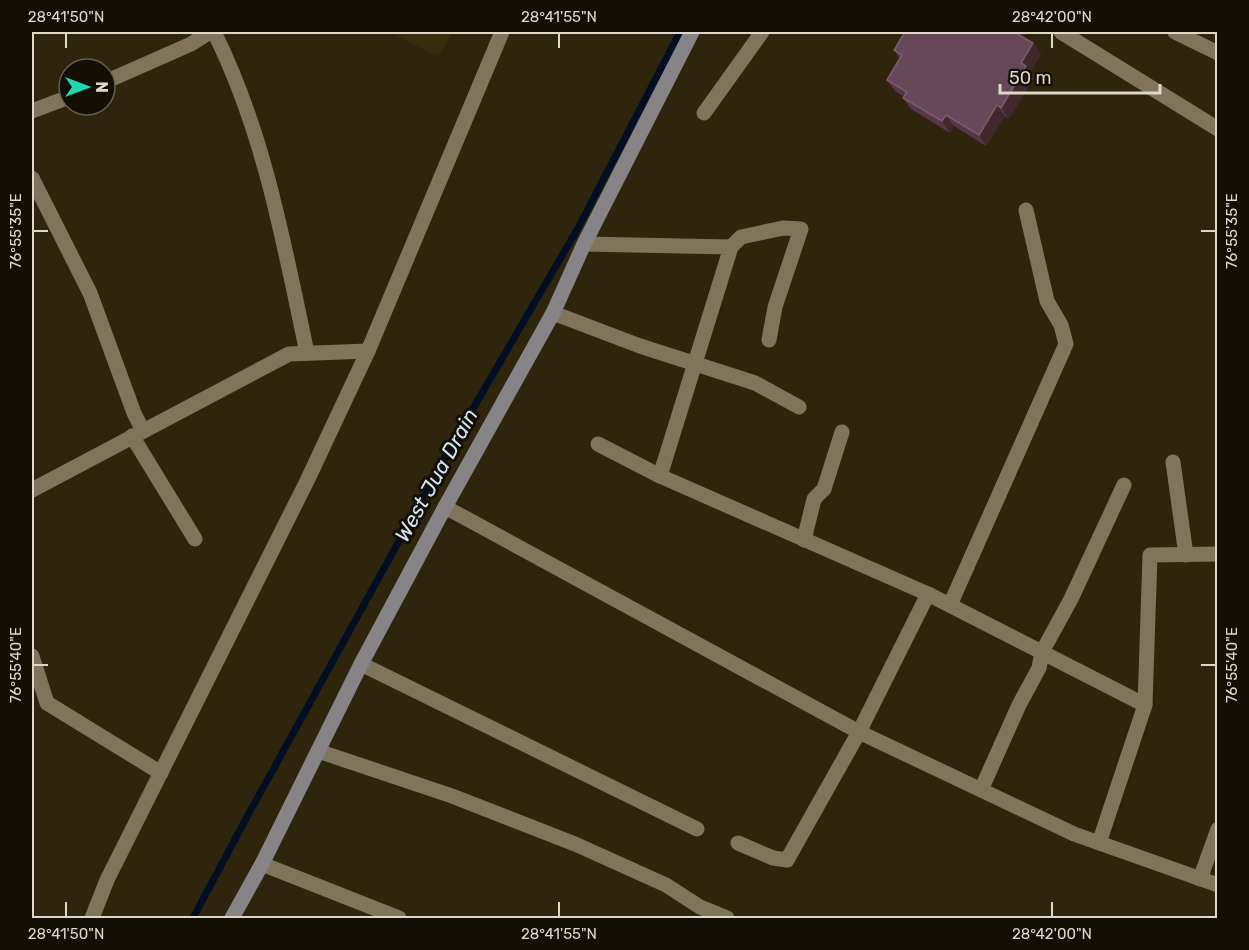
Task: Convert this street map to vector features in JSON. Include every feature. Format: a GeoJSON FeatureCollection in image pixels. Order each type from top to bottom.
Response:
{"type":"FeatureCollection","features":[{"type":"Feature","properties":{"kind":"main road"},"geometry":{"type":"LineString","coordinates":[[232,918],[262,864],[361,664],[553,313],[584,244],[692,32]]}},
{"type":"Feature","properties":{"kind":"street"},"geometry":{"type":"LineString","coordinates":[[117,77],[191,44],[212,32],[225,53],[253,124],[287,257],[307,353]]}},
{"type":"Feature","properties":{"kind":"street"},"geometry":{"type":"LineString","coordinates":[[92,918],[107,880],[307,481],[368,351],[502,32]]}},
{"type":"Feature","properties":{"kind":"street"},"geometry":{"type":"LineString","coordinates":[[704,112],[762,32]]}},
{"type":"Feature","properties":{"kind":"street"},"geometry":{"type":"LineString","coordinates":[[1061,32],[1218,129]]}},
{"type":"Feature","properties":{"kind":"street"},"geometry":{"type":"LineString","coordinates":[[1175,32],[1218,53]]}},
{"type":"Feature","properties":{"kind":"street"},"geometry":{"type":"LineString","coordinates":[[32,111],[57,102]]}},
{"type":"Feature","properties":{"kind":"street"},"geometry":{"type":"LineString","coordinates":[[32,178],[90,293],[134,413],[138,434],[195,539]]}},
{"type":"Feature","properties":{"kind":"street"},"geometry":{"type":"LineString","coordinates":[[950,605],[1066,344],[1061,325],[1047,301],[1026,210]]}},
{"type":"Feature","properties":{"kind":"street"},"geometry":{"type":"LineString","coordinates":[[660,476],[730,247],[741,237],[783,228],[801,229],[775,307],[768,340]]}},
{"type":"Feature","properties":{"kind":"street"},"geometry":{"type":"LineString","coordinates":[[584,244],[730,247]]}},
{"type":"Feature","properties":{"kind":"street"},"geometry":{"type":"LineString","coordinates":[[553,313],[640,346],[755,383],[799,407]]}},
{"type":"Feature","properties":{"kind":"street"},"geometry":{"type":"LineString","coordinates":[[32,490],[289,354],[368,351]]}},
{"type":"Feature","properties":{"kind":"street"},"geometry":{"type":"LineString","coordinates":[[804,540],[814,499],[824,489],[842,432]]}},
{"type":"Feature","properties":{"kind":"street"},"geometry":{"type":"LineString","coordinates":[[598,444],[660,476],[927,594],[1145,705]]}},
{"type":"Feature","properties":{"kind":"street"},"geometry":{"type":"LineString","coordinates":[[1173,462],[1186,555]]}},
{"type":"Feature","properties":{"kind":"street"},"geometry":{"type":"LineString","coordinates":[[981,790],[1019,705],[1039,668],[1042,652],[1076,588],[1124,485]]}},
{"type":"Feature","properties":{"kind":"street"},"geometry":{"type":"LineString","coordinates":[[445,507],[859,732],[1074,834],[1218,885]]}},
{"type":"Feature","properties":{"kind":"street"},"geometry":{"type":"LineString","coordinates":[[1099,843],[1145,705],[1150,555],[1218,554]]}},
{"type":"Feature","properties":{"kind":"street"},"geometry":{"type":"LineString","coordinates":[[738,843],[774,858],[787,860],[859,732],[927,594]]}},
{"type":"Feature","properties":{"kind":"street"},"geometry":{"type":"LineString","coordinates":[[32,657],[47,703],[161,773]]}},
{"type":"Feature","properties":{"kind":"street"},"geometry":{"type":"LineString","coordinates":[[361,664],[697,829]]}},
{"type":"Feature","properties":{"kind":"street"},"geometry":{"type":"LineString","coordinates":[[318,751],[452,796],[575,844],[666,885],[700,907],[727,918]]}},
{"type":"Feature","properties":{"kind":"street"},"geometry":{"type":"LineString","coordinates":[[1200,879],[1218,829]]}},
{"type":"Feature","properties":{"kind":"street"},"geometry":{"type":"LineString","coordinates":[[262,864],[399,918]]}},
{"type":"Feature","properties":{"kind":"shaded area"},"geometry":{"type":"Polygon","coordinates":[[[390,32],[453,32],[438,57],[390,32]]]}},
{"type":"Feature","properties":{"kind":"building"},"geometry":{"type":"Polygon","coordinates":[[[905,32],[1014,32],[1033,43],[1021,63],[1026,66],[1001,108],[997,105],[979,135],[946,115],[942,121],[903,98],[907,92],[887,80],[902,55],[894,50],[905,32]]]}},
{"type":"Feature","properties":{"kind":"waterway","name":"West Jua Drain"},"geometry":{"type":"LineString","coordinates":[[193,918],[453,443],[578,228],[680,32]]}}]}
